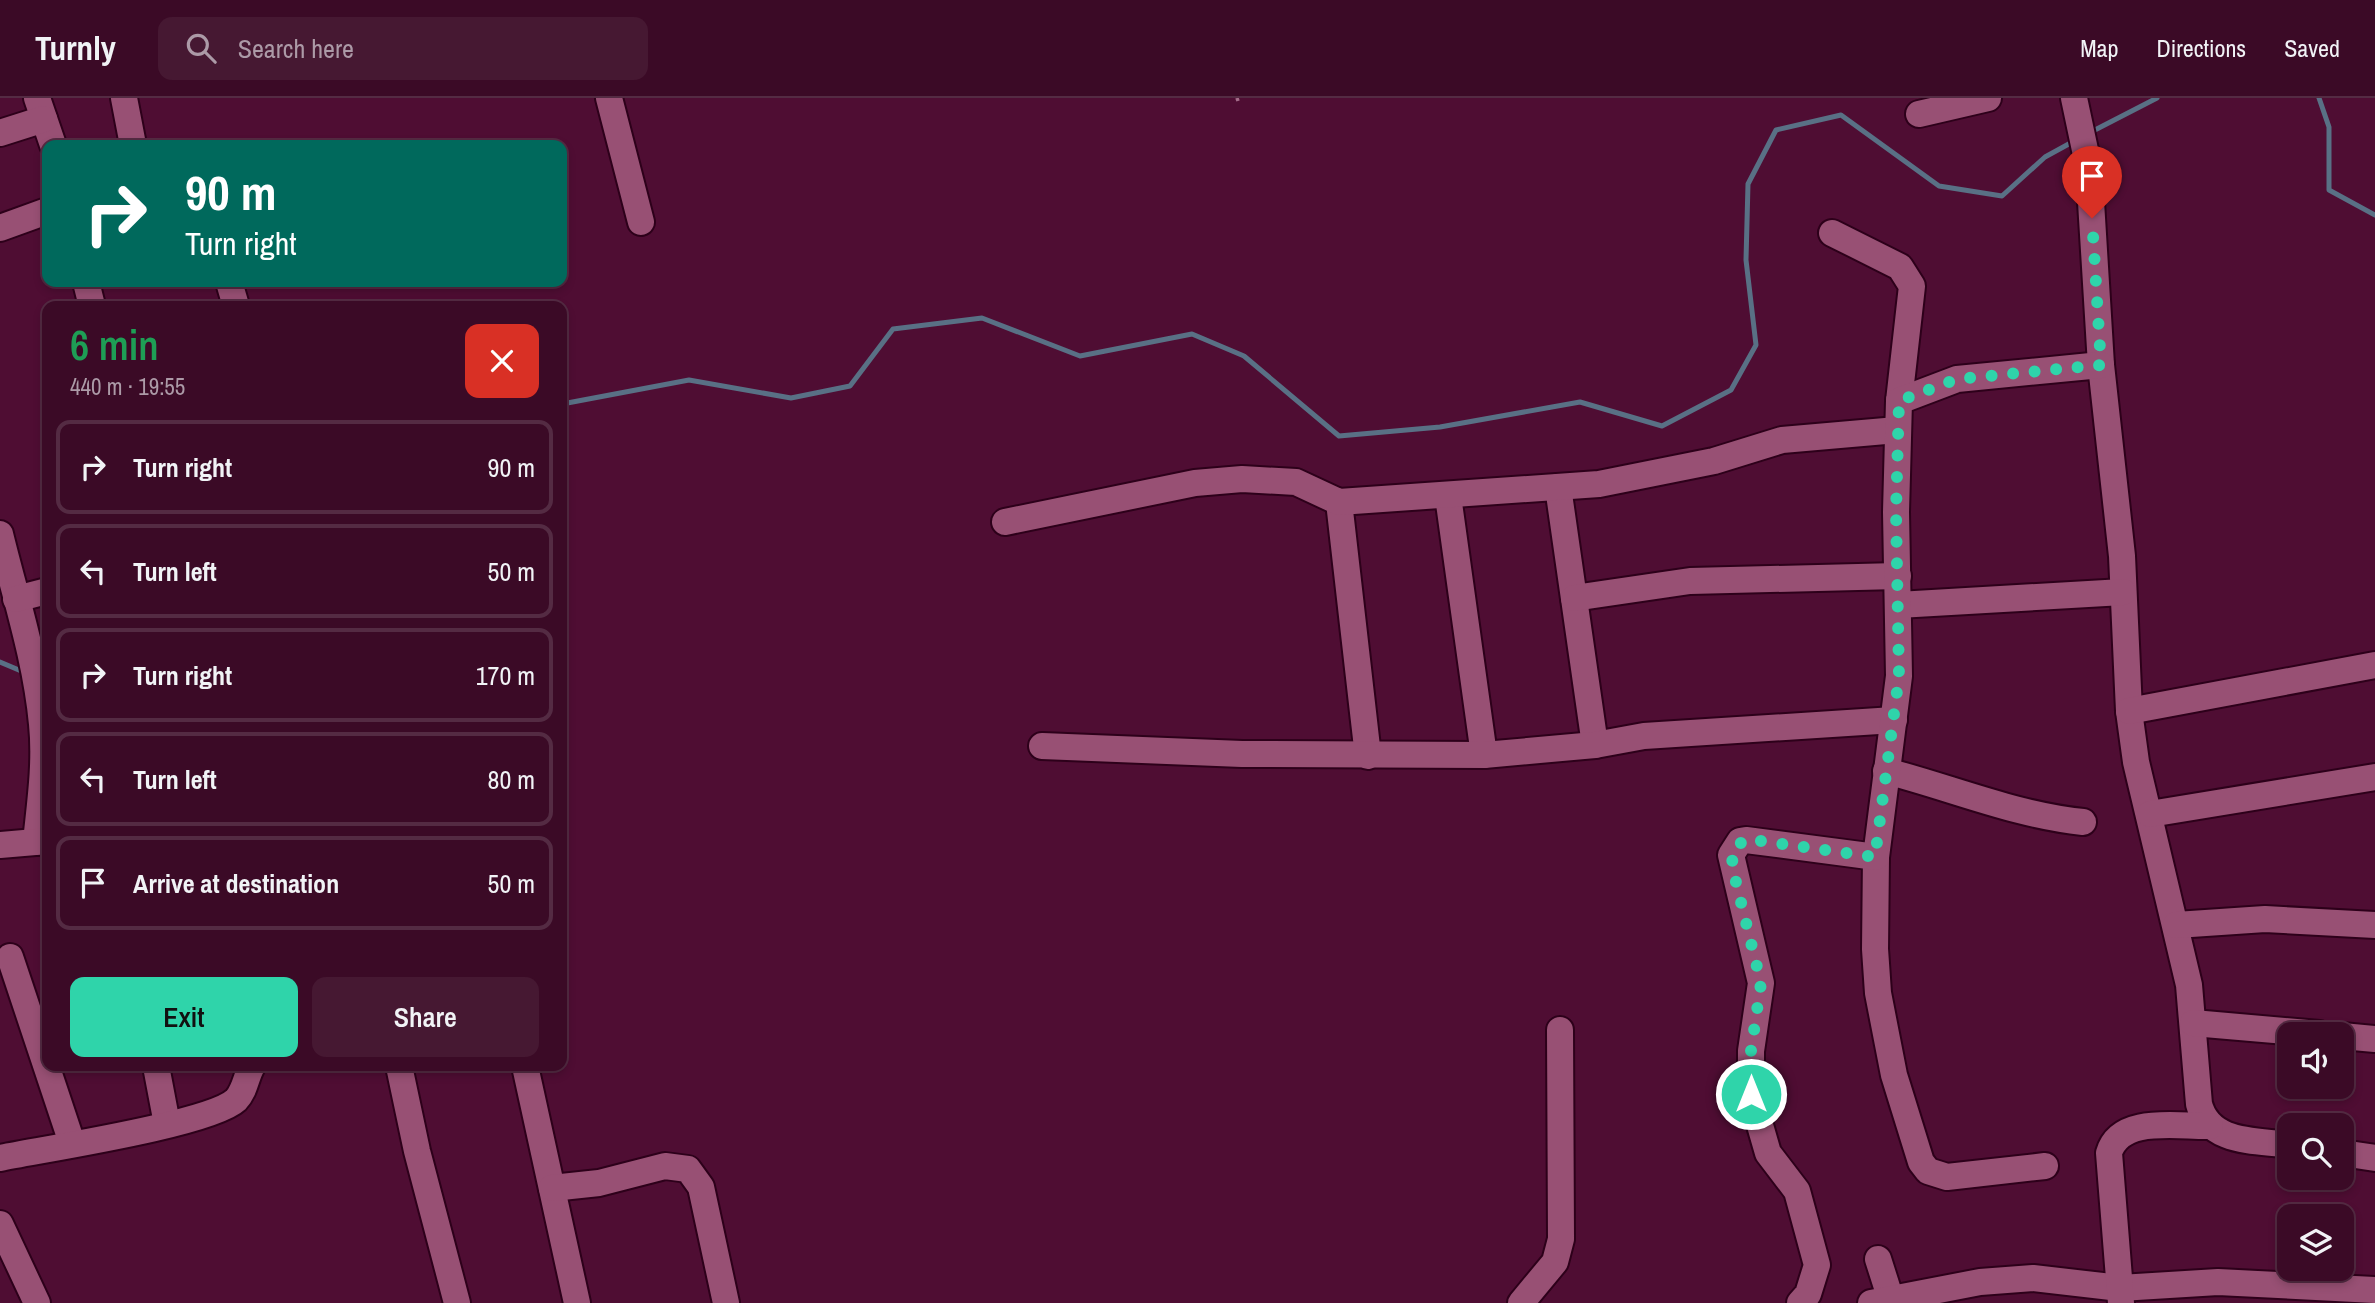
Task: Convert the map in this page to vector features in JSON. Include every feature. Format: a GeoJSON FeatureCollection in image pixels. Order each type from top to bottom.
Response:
{"type":"FeatureCollection","features":[{"type":"Feature","properties":{"kind":"street"},"geometry":{"type":"LineString","coordinates":[[124,98],[132,140]]}},
{"type":"Feature","properties":{"kind":"street"},"geometry":{"type":"LineString","coordinates":[[609,98],[641,222]]}},
{"type":"Feature","properties":{"kind":"street"},"geometry":{"type":"LineString","coordinates":[[1919,114],[1988,98]]}},
{"type":"Feature","properties":{"kind":"street"},"geometry":{"type":"LineString","coordinates":[[2074,98],[2089,169],[2101,365],[2122,556],[2129,711],[2136,762],[2176,925],[2193,1023],[2199,1104],[2202,1116],[2210,1126],[2231,1137],[2277,1143]]}},
{"type":"Feature","properties":{"kind":"street"},"geometry":{"type":"LineString","coordinates":[[0,133],[41,108],[51,140]]}},
{"type":"Feature","properties":{"kind":"street"},"geometry":{"type":"LineString","coordinates":[[0,228],[42,213]]}},
{"type":"Feature","properties":{"kind":"street"},"geometry":{"type":"LineString","coordinates":[[1832,233],[1900,267],[1912,286],[1898,430],[1899,676],[1875,857],[1878,993],[1894,1075],[1921,1162],[1937,1176],[2045,1166]]}},
{"type":"Feature","properties":{"kind":"street"},"geometry":{"type":"LineString","coordinates":[[1899,401],[1957,379],[2101,365]]}},
{"type":"Feature","properties":{"kind":"street"},"geometry":{"type":"LineString","coordinates":[[1006,522],[1195,483],[1242,479],[1296,482],[1339,502],[1558,487],[1654,475],[1782,440],[1898,430]]}},
{"type":"Feature","properties":{"kind":"street"},"geometry":{"type":"LineString","coordinates":[[1558,487],[1595,745]]}},
{"type":"Feature","properties":{"kind":"street"},"geometry":{"type":"LineString","coordinates":[[1448,496],[1484,754]]}},
{"type":"Feature","properties":{"kind":"street"},"geometry":{"type":"LineString","coordinates":[[1339,502],[1368,756]]}},
{"type":"Feature","properties":{"kind":"street"},"geometry":{"type":"LineString","coordinates":[[0,534],[35,671],[42,724]]}},
{"type":"Feature","properties":{"kind":"street"},"geometry":{"type":"LineString","coordinates":[[1574,598],[1690,581],[1898,576]]}},
{"type":"Feature","properties":{"kind":"street"},"geometry":{"type":"LineString","coordinates":[[16,599],[42,592]]}},
{"type":"Feature","properties":{"kind":"street"},"geometry":{"type":"LineString","coordinates":[[1898,605],[2123,592]]}},
{"type":"Feature","properties":{"kind":"street"},"geometry":{"type":"LineString","coordinates":[[2129,711],[2375,665]]}},
{"type":"Feature","properties":{"kind":"street"},"geometry":{"type":"LineString","coordinates":[[1042,746],[1368,756],[1484,754],[1595,745],[1644,736],[1894,720]]}},
{"type":"Feature","properties":{"kind":"street"},"geometry":{"type":"LineString","coordinates":[[1886,771],[1956,789],[2042,818],[2083,822]]}},
{"type":"Feature","properties":{"kind":"street"},"geometry":{"type":"LineString","coordinates":[[2150,814],[2375,777]]}},
{"type":"Feature","properties":{"kind":"street"},"geometry":{"type":"LineString","coordinates":[[1800,1303],[1808,1294],[1817,1265],[1797,1191],[1768,1153],[1751,1094],[1751,1051],[1761,983],[1731,855],[1740,841],[1746,839],[1875,857]]}},
{"type":"Feature","properties":{"kind":"street"},"geometry":{"type":"LineString","coordinates":[[0,845],[42,842]]}},
{"type":"Feature","properties":{"kind":"street"},"geometry":{"type":"LineString","coordinates":[[2176,925],[2265,919],[2375,925]]}},
{"type":"Feature","properties":{"kind":"street"},"geometry":{"type":"LineString","coordinates":[[10,957],[42,1053]]}},
{"type":"Feature","properties":{"kind":"street"},"geometry":{"type":"LineString","coordinates":[[2193,1023],[2277,1030]]}},
{"type":"Feature","properties":{"kind":"street"},"geometry":{"type":"LineString","coordinates":[[1521,1303],[1555,1262],[1561,1239],[1560,1030]]}},
{"type":"Feature","properties":{"kind":"street"},"geometry":{"type":"LineString","coordinates":[[2354,1037],[2375,1039]]}},
{"type":"Feature","properties":{"kind":"street"},"geometry":{"type":"LineString","coordinates":[[48,1071],[72,1143]]}},
{"type":"Feature","properties":{"kind":"street"},"geometry":{"type":"LineString","coordinates":[[157,1071],[167,1124]]}},
{"type":"Feature","properties":{"kind":"street"},"geometry":{"type":"LineString","coordinates":[[0,1158],[167,1124],[231,1103],[238,1098],[250,1071]]}},
{"type":"Feature","properties":{"kind":"street"},"geometry":{"type":"LineString","coordinates":[[400,1071],[416,1150],[457,1303]]}},
{"type":"Feature","properties":{"kind":"street"},"geometry":{"type":"LineString","coordinates":[[526,1071],[578,1303]]}},
{"type":"Feature","properties":{"kind":"street"},"geometry":{"type":"LineString","coordinates":[[2121,1296],[2109,1153],[2112,1142],[2118,1135],[2136,1128],[2210,1126]]}},
{"type":"Feature","properties":{"kind":"street"},"geometry":{"type":"LineString","coordinates":[[2354,1155],[2375,1158]]}},
{"type":"Feature","properties":{"kind":"street"},"geometry":{"type":"LineString","coordinates":[[552,1188],[620,1179],[665,1166],[688,1169],[701,1187],[726,1303]]}},
{"type":"Feature","properties":{"kind":"street"},"geometry":{"type":"LineString","coordinates":[[0,1224],[37,1303]]}},
{"type":"Feature","properties":{"kind":"street"},"geometry":{"type":"LineString","coordinates":[[1878,1258],[1885,1302],[1980,1282],[2033,1278],[2121,1296],[2155,1295],[2231,1283],[2375,1290]]}},
{"type":"Feature","properties":{"kind":"waterway"},"geometry":{"type":"LineString","coordinates":[[2091,132],[2157,98]]}},
{"type":"Feature","properties":{"kind":"waterway"},"geometry":{"type":"LineString","coordinates":[[2319,98],[2329,127],[2329,190],[2375,215]]}},
{"type":"Feature","properties":{"kind":"waterway"},"geometry":{"type":"LineString","coordinates":[[567,403],[689,380],[791,398],[850,386],[893,329],[982,318],[1080,356],[1192,334],[1244,356],[1339,436],[1440,427],[1580,402],[1662,426],[1731,390],[1756,345],[1746,260],[1748,184],[1776,130],[1841,115],[1939,186],[2002,196],[2045,157],[2076,140]]}},
{"type":"Feature","properties":{"kind":"waterway"},"geometry":{"type":"LineString","coordinates":[[0,662],[26,673]]}},
{"type":"Feature","properties":{"kind":"route"},"geometry":{"type":"LineString","coordinates":[[1751,1094],[1751,1051],[1761,983],[1732,866],[1733,849],[1746,839],[1875,857],[1899,676],[1896,512],[1899,401],[1957,379],[2101,365],[2092,218]]}}]}
